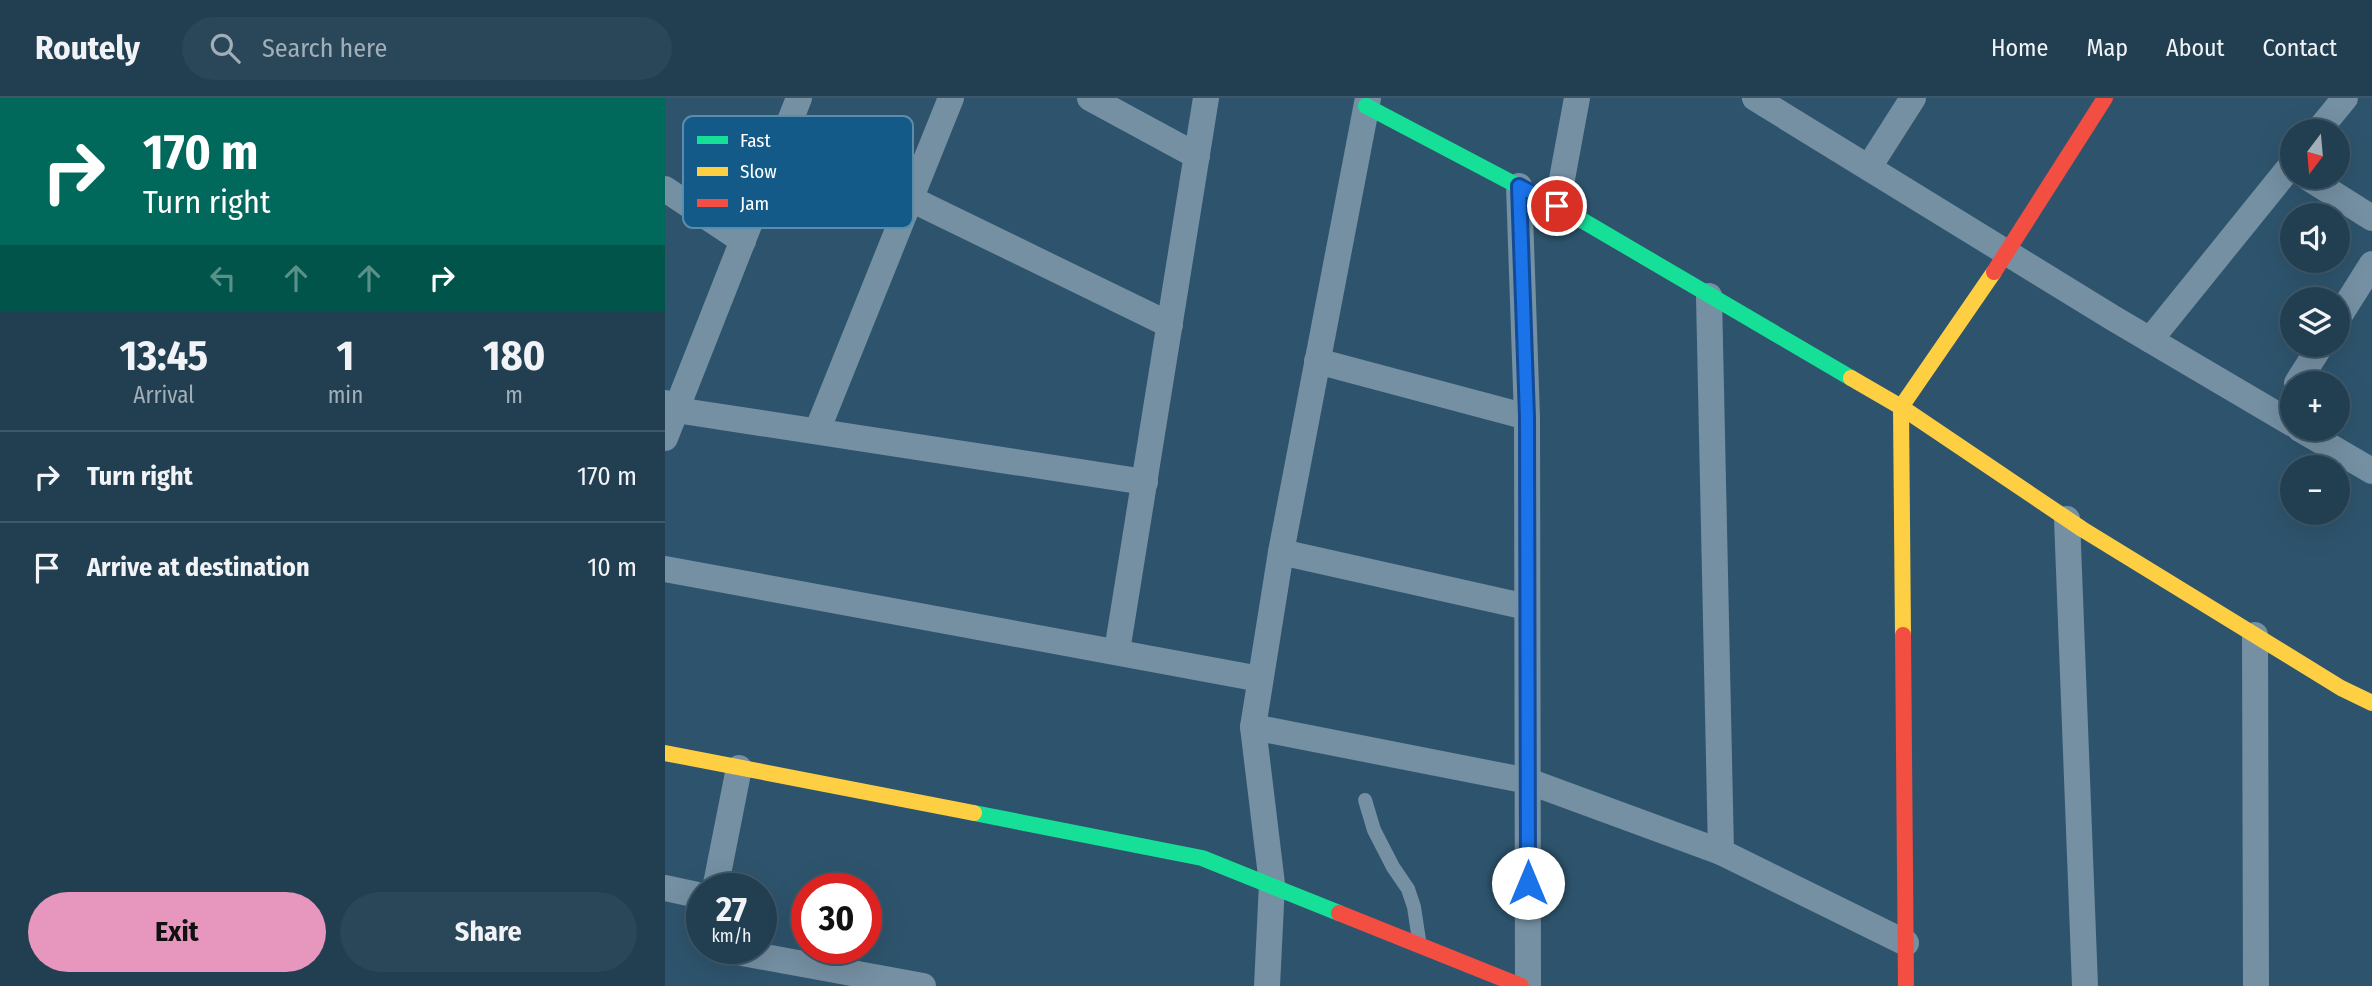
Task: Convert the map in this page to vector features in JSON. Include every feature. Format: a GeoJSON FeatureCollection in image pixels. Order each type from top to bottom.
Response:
{"type":"FeatureCollection","features":[{"type":"Feature","properties":{"kind":"street"},"geometry":{"type":"LineString","coordinates":[[792,116],[799,98]]}},
{"type":"Feature","properties":{"kind":"street"},"geometry":{"type":"LineString","coordinates":[[913,194],[951,98]]}},
{"type":"Feature","properties":{"kind":"street"},"geometry":{"type":"LineString","coordinates":[[1090,98],[1197,156]]}},
{"type":"Feature","properties":{"kind":"street"},"geometry":{"type":"LineString","coordinates":[[1117,651],[1206,98]]}},
{"type":"Feature","properties":{"kind":"street"},"geometry":{"type":"LineString","coordinates":[[1557,206],[1577,98]]}},
{"type":"Feature","properties":{"kind":"street"},"geometry":{"type":"LineString","coordinates":[[1869,167],[1913,98]]}},
{"type":"Feature","properties":{"kind":"street"},"geometry":{"type":"LineString","coordinates":[[1906,986],[1901,407],[2008,253],[2105,98]]}},
{"type":"Feature","properties":{"kind":"street"},"geometry":{"type":"LineString","coordinates":[[2327,119],[2344,98]]}},
{"type":"Feature","properties":{"kind":"street"},"geometry":{"type":"LineString","coordinates":[[1762,100],[2150,340],[2280,417]]}},
{"type":"Feature","properties":{"kind":"street"},"geometry":{"type":"LineString","coordinates":[[1267,986],[1272,884],[1253,727],[1281,552],[1367,102],[1557,206],[1901,407],[2067,519],[2341,688],[2372,703]]}},
{"type":"Feature","properties":{"kind":"street"},"geometry":{"type":"LineString","coordinates":[[1519,186],[1527,417],[1528,986]]}},
{"type":"Feature","properties":{"kind":"street"},"geometry":{"type":"LineString","coordinates":[[2150,340],[2280,187]]}},
{"type":"Feature","properties":{"kind":"street"},"geometry":{"type":"LineString","coordinates":[[665,189],[683,201]]}},
{"type":"Feature","properties":{"kind":"street"},"geometry":{"type":"LineString","coordinates":[[2328,189],[2372,218]]}},
{"type":"Feature","properties":{"kind":"street"},"geometry":{"type":"LineString","coordinates":[[913,200],[1170,325]]}},
{"type":"Feature","properties":{"kind":"street"},"geometry":{"type":"LineString","coordinates":[[724,228],[743,241]]}},
{"type":"Feature","properties":{"kind":"street"},"geometry":{"type":"LineString","coordinates":[[665,438],[671,406],[748,228]]}},
{"type":"Feature","properties":{"kind":"street"},"geometry":{"type":"LineString","coordinates":[[817,432],[899,228]]}},
{"type":"Feature","properties":{"kind":"street"},"geometry":{"type":"LineString","coordinates":[[2350,299],[2372,264]]}},
{"type":"Feature","properties":{"kind":"street"},"geometry":{"type":"LineString","coordinates":[[1709,296],[1721,852]]}},
{"type":"Feature","properties":{"kind":"street"},"geometry":{"type":"LineString","coordinates":[[1317,361],[1527,417]]}},
{"type":"Feature","properties":{"kind":"street"},"geometry":{"type":"LineString","coordinates":[[671,406],[817,432],[1145,482]]}},
{"type":"Feature","properties":{"kind":"street"},"geometry":{"type":"LineString","coordinates":[[2321,441],[2372,471]]}},
{"type":"Feature","properties":{"kind":"street"},"geometry":{"type":"LineString","coordinates":[[2067,519],[2085,986]]}},
{"type":"Feature","properties":{"kind":"street"},"geometry":{"type":"LineString","coordinates":[[1281,552],[1527,607]]}},
{"type":"Feature","properties":{"kind":"street"},"geometry":{"type":"LineString","coordinates":[[665,569],[1260,679]]}},
{"type":"Feature","properties":{"kind":"street"},"geometry":{"type":"LineString","coordinates":[[2255,635],[2256,986]]}},
{"type":"Feature","properties":{"kind":"street"},"geometry":{"type":"LineString","coordinates":[[1253,727],[1528,781],[1721,852],[1906,943]]}},
{"type":"Feature","properties":{"kind":"street"},"geometry":{"type":"LineString","coordinates":[[665,754],[1202,858],[1521,986]]}},
{"type":"Feature","properties":{"kind":"street"},"geometry":{"type":"LineString","coordinates":[[718,873],[739,768]]}},
{"type":"Feature","properties":{"kind":"street"},"geometry":{"type":"LineString","coordinates":[[665,888],[686,893]]}},
{"type":"Feature","properties":{"kind":"street"},"geometry":{"type":"LineString","coordinates":[[777,959],[923,986]]}},
{"type":"Feature","properties":{"kind":"lane"},"geometry":{"type":"LineString","coordinates":[[1365,800],[1374,831],[1408,889],[1420,945]]}},
{"type":"Feature","properties":{"kind":"traffic: fast"},"geometry":{"type":"LineString","coordinates":[[1366,106],[1573,215],[1851,378]]}},
{"type":"Feature","properties":{"kind":"traffic: fast"},"geometry":{"type":"LineString","coordinates":[[974,813],[1202,858],[1339,913]]}},
{"type":"Feature","properties":{"kind":"traffic: slow"},"geometry":{"type":"LineString","coordinates":[[1903,635],[1901,407],[1994,272]]}},
{"type":"Feature","properties":{"kind":"traffic: slow"},"geometry":{"type":"LineString","coordinates":[[1851,378],[1901,407],[2082,529],[2341,688],[2372,703]]}},
{"type":"Feature","properties":{"kind":"traffic: slow"},"geometry":{"type":"LineString","coordinates":[[665,753],[974,813]]}},
{"type":"Feature","properties":{"kind":"traffic: jam"},"geometry":{"type":"LineString","coordinates":[[1994,272],[2105,98]]}},
{"type":"Feature","properties":{"kind":"traffic: jam"},"geometry":{"type":"LineString","coordinates":[[1903,635],[1906,986]]}},
{"type":"Feature","properties":{"kind":"traffic: jam"},"geometry":{"type":"LineString","coordinates":[[1339,913],[1521,986]]}},
{"type":"Feature","properties":{"kind":"route"},"geometry":{"type":"LineString","coordinates":[[1528,883],[1527,417],[1519,186],[1557,206]]}}]}
